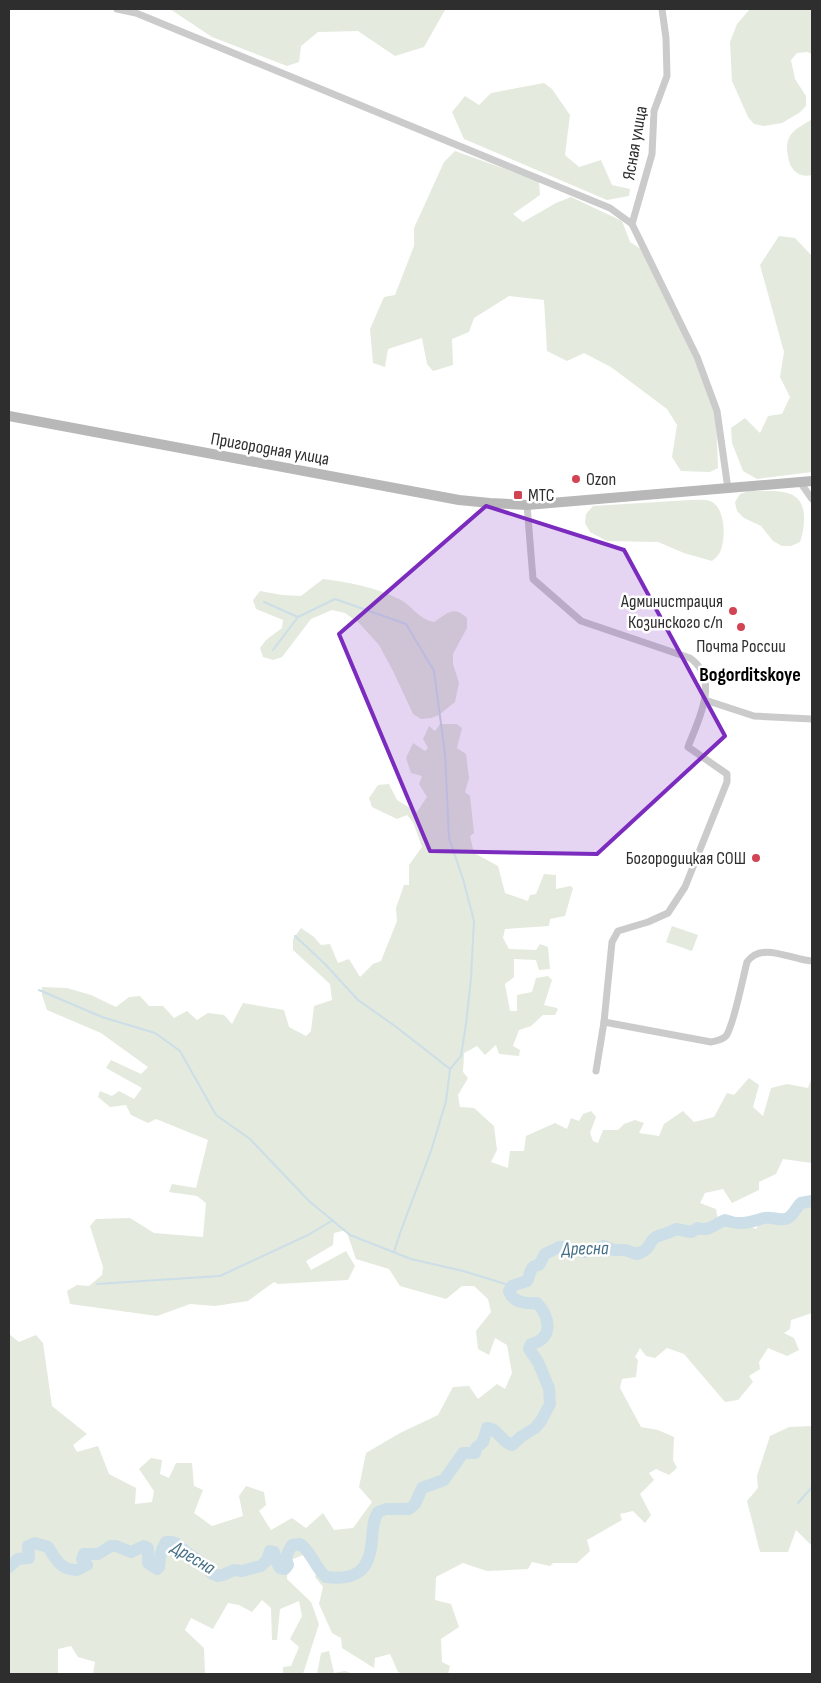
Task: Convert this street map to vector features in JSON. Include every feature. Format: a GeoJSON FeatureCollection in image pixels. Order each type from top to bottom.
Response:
{"type":"FeatureCollection","features":[{"type":"Feature","properties":{"kind":"street"},"geometry":{"type":"LineString","coordinates":[[117,9],[136,14],[610,208],[632,224],[697,357],[717,411],[728,489]]}},
{"type":"Feature","properties":{"kind":"street","name":"Ясная улица"},"geometry":{"type":"LineString","coordinates":[[632,224],[652,154],[654,111],[667,76],[666,38],[662,9]]}},
{"type":"Feature","properties":{"kind":"street","name":"Пригородная улица"},"geometry":{"type":"LineString","coordinates":[[9,416],[459,500],[490,503],[527,505],[812,481]]}},
{"type":"Feature","properties":{"kind":"street"},"geometry":{"type":"LineString","coordinates":[[800,482],[812,498]]}},
{"type":"Feature","properties":{"kind":"street"},"geometry":{"type":"LineString","coordinates":[[527,505],[534,579],[581,621],[690,658],[696,662],[704,675],[706,684],[705,700],[688,747],[727,774],[727,782],[685,887],[668,912],[648,922],[618,931],[612,942],[604,1022],[596,1071]]}},
{"type":"Feature","properties":{"kind":"street"},"geometry":{"type":"LineString","coordinates":[[705,700],[754,716],[812,719]]}},
{"type":"Feature","properties":{"kind":"street"},"geometry":{"type":"LineString","coordinates":[[604,1022],[711,1042],[719,1040],[726,1036],[731,1024],[748,962],[752,956],[767,951],[812,961]]}},
{"type":"Feature","properties":{"kind":"highlighted area"},"geometry":{"type":"Polygon","coordinates":[[[486,506],[624,550],[725,736],[597,854],[430,851],[339,634],[486,506]]]}},
{"type":"Feature","properties":{"kind":"shaded area"},"geometry":{"type":"Polygon","coordinates":[[[170,9],[445,10],[424,47],[395,56],[358,31],[318,32],[301,46],[299,62],[287,66],[212,37],[170,9]]]}},
{"type":"Feature","properties":{"kind":"shaded area"},"geometry":{"type":"Polygon","coordinates":[[[750,9],[812,9],[812,54],[807,52],[797,53],[791,60],[795,79],[806,96],[806,106],[799,113],[782,123],[764,126],[754,124],[748,117],[732,81],[730,42],[737,24],[750,9]]]}},
{"type":"Feature","properties":{"kind":"shaded area"},"geometry":{"type":"Polygon","coordinates":[[[544,83],[552,89],[570,115],[565,155],[579,167],[601,160],[612,185],[630,189],[629,196],[607,200],[464,139],[452,112],[465,96],[479,105],[491,93],[544,83]]]}},
{"type":"Feature","properties":{"kind":"shaded area"},"geometry":{"type":"Polygon","coordinates":[[[812,119],[812,175],[807,176],[795,172],[793,169],[788,156],[787,144],[794,131],[812,119]]]}},
{"type":"Feature","properties":{"kind":"shaded area"},"geometry":{"type":"Polygon","coordinates":[[[455,151],[539,181],[540,195],[513,214],[523,222],[556,203],[571,197],[622,221],[630,242],[644,251],[694,359],[716,416],[718,468],[710,472],[681,471],[672,457],[677,425],[667,409],[611,367],[584,353],[567,361],[547,351],[544,300],[509,296],[474,318],[469,332],[452,339],[453,365],[433,371],[427,364],[422,338],[388,349],[385,367],[373,363],[370,329],[384,297],[395,295],[414,246],[414,228],[444,162],[455,151]]]}},
{"type":"Feature","properties":{"kind":"shaded area"},"geometry":{"type":"Polygon","coordinates":[[[779,236],[795,238],[812,256],[812,472],[757,479],[743,471],[732,443],[731,428],[745,418],[760,433],[768,416],[782,414],[790,397],[780,377],[784,352],[760,265],[779,236]]]}},
{"type":"Feature","properties":{"kind":"shaded area"},"geometry":{"type":"Polygon","coordinates":[[[749,491],[777,491],[793,495],[799,500],[803,507],[804,518],[800,542],[791,546],[782,546],[773,541],[761,526],[744,518],[737,511],[735,502],[740,494],[749,491]]]}},
{"type":"Feature","properties":{"kind":"shaded area"},"geometry":{"type":"Polygon","coordinates":[[[690,500],[710,501],[715,504],[722,517],[724,532],[722,547],[712,561],[684,553],[658,542],[607,541],[590,532],[585,523],[586,514],[593,506],[690,500]]]}},
{"type":"Feature","properties":{"kind":"shaded area"},"geometry":{"type":"Polygon","coordinates":[[[323,579],[381,591],[404,602],[419,615],[434,622],[447,613],[454,611],[467,618],[467,628],[453,654],[453,664],[459,683],[455,702],[439,715],[431,718],[421,719],[413,714],[379,645],[359,623],[345,613],[332,610],[311,619],[282,657],[273,660],[263,657],[260,648],[266,640],[282,628],[283,620],[256,609],[253,600],[260,591],[301,596],[323,579]]]}},
{"type":"Feature","properties":{"kind":"shaded area"},"geometry":{"type":"Polygon","coordinates":[[[440,724],[457,724],[462,728],[457,748],[466,754],[469,778],[465,792],[470,796],[474,833],[470,836],[474,853],[498,866],[505,893],[528,901],[530,895],[536,894],[544,874],[556,875],[556,889],[570,886],[573,888],[565,916],[550,919],[549,926],[505,929],[503,938],[509,949],[536,950],[540,944],[548,947],[550,969],[539,970],[536,960],[514,959],[514,977],[505,984],[510,1011],[517,1011],[517,995],[532,992],[536,978],[548,976],[552,980],[544,1005],[557,1008],[555,1015],[543,1015],[531,1026],[519,1030],[513,1046],[520,1050],[519,1056],[499,1054],[496,1045],[485,1055],[477,1046],[464,1053],[463,1072],[468,1078],[458,1095],[460,1107],[474,1108],[494,1126],[497,1150],[491,1162],[508,1168],[510,1151],[524,1151],[526,1136],[555,1123],[567,1129],[571,1118],[579,1121],[583,1114],[591,1111],[596,1117],[590,1133],[593,1141],[598,1143],[603,1130],[618,1130],[624,1124],[635,1120],[644,1123],[639,1133],[659,1136],[664,1124],[683,1111],[694,1122],[714,1117],[727,1093],[734,1095],[749,1078],[759,1085],[753,1107],[763,1116],[771,1088],[787,1084],[808,1088],[812,1077],[812,1163],[783,1159],[776,1174],[759,1182],[759,1190],[732,1203],[723,1189],[705,1193],[700,1203],[716,1209],[718,1220],[736,1219],[756,1229],[761,1220],[779,1225],[800,1206],[812,1203],[812,1313],[791,1320],[790,1329],[784,1333],[794,1338],[799,1350],[787,1356],[768,1348],[759,1362],[760,1369],[749,1376],[753,1382],[738,1400],[725,1402],[684,1354],[667,1348],[655,1358],[646,1356],[640,1348],[635,1357],[638,1360],[636,1377],[622,1379],[620,1388],[641,1427],[658,1430],[674,1437],[673,1460],[677,1468],[669,1475],[656,1469],[649,1473],[654,1480],[640,1494],[651,1515],[645,1523],[633,1511],[620,1514],[622,1520],[587,1540],[590,1551],[577,1563],[553,1563],[550,1566],[532,1562],[528,1569],[487,1571],[463,1563],[436,1577],[435,1600],[451,1604],[459,1627],[441,1639],[442,1662],[450,1666],[448,1674],[405,1674],[398,1672],[390,1654],[375,1658],[374,1668],[342,1648],[341,1638],[332,1633],[319,1604],[323,1587],[315,1577],[322,1564],[306,1554],[288,1561],[287,1579],[311,1602],[319,1624],[303,1674],[283,1674],[283,1667],[291,1666],[299,1647],[290,1639],[302,1616],[299,1601],[280,1609],[277,1640],[272,1640],[271,1608],[262,1600],[252,1612],[239,1605],[228,1603],[213,1629],[191,1618],[185,1630],[204,1648],[205,1674],[93,1674],[95,1662],[78,1657],[71,1646],[58,1649],[58,1674],[9,1674],[9,1334],[19,1342],[36,1335],[43,1343],[52,1406],[87,1434],[73,1445],[77,1452],[98,1446],[109,1474],[136,1488],[135,1504],[152,1502],[154,1491],[139,1469],[151,1458],[162,1460],[160,1474],[169,1478],[176,1463],[192,1463],[194,1486],[203,1490],[194,1513],[212,1526],[243,1516],[239,1496],[246,1486],[264,1492],[266,1505],[259,1511],[271,1530],[292,1518],[306,1528],[323,1513],[334,1530],[353,1528],[372,1502],[359,1487],[366,1453],[400,1433],[438,1415],[453,1387],[469,1386],[478,1399],[497,1384],[505,1389],[512,1373],[507,1345],[495,1338],[489,1355],[478,1349],[476,1331],[491,1312],[488,1299],[474,1286],[462,1286],[446,1299],[400,1286],[389,1269],[356,1259],[346,1230],[334,1233],[333,1245],[306,1261],[311,1270],[346,1251],[355,1266],[348,1280],[278,1284],[274,1282],[248,1301],[215,1306],[190,1304],[157,1316],[70,1304],[67,1291],[77,1285],[89,1286],[102,1275],[103,1267],[90,1226],[96,1219],[130,1218],[154,1233],[203,1237],[206,1203],[197,1196],[169,1192],[172,1184],[196,1188],[208,1140],[156,1119],[148,1123],[131,1115],[126,1105],[110,1107],[98,1097],[100,1091],[112,1096],[119,1091],[134,1099],[142,1088],[106,1068],[111,1060],[141,1074],[148,1067],[101,1033],[47,1010],[42,995],[42,987],[67,988],[91,995],[116,1007],[129,997],[140,996],[149,1006],[163,1006],[174,1018],[187,1011],[197,1020],[208,1013],[224,1015],[232,1024],[243,1003],[284,1010],[289,1027],[306,1036],[311,1031],[314,1006],[332,1000],[330,984],[293,950],[293,939],[301,928],[314,937],[321,945],[330,944],[338,963],[349,959],[360,977],[373,964],[381,961],[397,921],[396,908],[404,885],[409,885],[409,865],[422,847],[413,822],[407,815],[397,819],[372,807],[369,798],[378,785],[389,784],[397,800],[417,812],[427,797],[419,784],[422,776],[411,773],[406,758],[413,743],[425,751],[428,748],[423,739],[429,726],[435,731],[440,724]]]}},
{"type":"Feature","properties":{"kind":"shaded area"},"geometry":{"type":"Polygon","coordinates":[[[672,926],[698,935],[692,951],[666,942],[672,926]]]}},
{"type":"Feature","properties":{"kind":"shaded area"},"geometry":{"type":"Polygon","coordinates":[[[812,1426],[812,1546],[796,1530],[788,1552],[760,1552],[747,1501],[758,1488],[757,1476],[770,1436],[789,1427],[812,1426]]]}},
{"type":"Feature","properties":{"kind":"shaded area"},"geometry":{"type":"Polygon","coordinates":[[[329,1651],[334,1673],[345,1671],[353,1674],[317,1674],[321,1653],[329,1651]]]}},
{"type":"Feature","properties":{"kind":"waterway"},"geometry":{"type":"LineString","coordinates":[[273,650],[298,617],[335,599],[406,624],[434,671],[445,754],[449,838],[463,879],[474,921],[471,978],[461,1056],[450,1069]]}},
{"type":"Feature","properties":{"kind":"waterway"},"geometry":{"type":"LineString","coordinates":[[264,602],[298,617]]}},
{"type":"Feature","properties":{"kind":"waterway"},"geometry":{"type":"LineString","coordinates":[[295,936],[325,964],[358,1000],[450,1069],[446,1101],[431,1151],[394,1252]]}},
{"type":"Feature","properties":{"kind":"waterway"},"geometry":{"type":"LineString","coordinates":[[39,990],[102,1017],[155,1033],[180,1051],[216,1115],[250,1139],[309,1201],[350,1235],[411,1259],[463,1271],[512,1286]]}},
{"type":"Feature","properties":{"kind":"waterway","name":"Дресна"},"geometry":{"type":"LineString","coordinates":[[9,1567],[18,1559],[29,1558],[28,1546],[35,1543],[48,1547],[56,1560],[62,1566],[71,1570],[77,1570],[87,1565],[82,1559],[84,1554],[98,1554],[111,1546],[131,1552],[144,1546],[148,1548],[148,1563],[157,1569],[166,1542],[174,1542],[217,1576],[234,1570],[242,1571],[261,1566],[267,1560],[270,1551],[274,1552],[280,1568],[285,1569],[288,1565],[287,1555],[292,1545],[300,1544],[308,1551],[326,1577],[337,1578],[354,1575],[365,1566],[368,1559],[371,1550],[374,1521],[378,1512],[386,1509],[409,1509],[415,1504],[422,1488],[444,1480],[463,1453],[475,1453],[476,1448],[483,1442],[487,1428],[494,1430],[512,1445],[535,1428],[541,1421],[550,1404],[549,1388],[538,1362],[529,1349],[531,1344],[538,1341],[546,1333],[547,1321],[537,1303],[525,1303],[517,1300],[509,1291],[512,1286],[527,1281],[533,1267],[539,1265],[545,1254],[559,1247],[585,1252],[604,1246],[614,1250],[625,1250],[637,1254],[645,1250],[656,1237],[676,1229],[691,1232],[698,1228],[708,1228],[725,1220],[740,1223],[767,1218],[785,1219],[792,1215],[801,1203],[812,1201]]}},
{"type":"Feature","properties":{"kind":"waterway"},"geometry":{"type":"LineString","coordinates":[[97,1284],[220,1276],[308,1235],[333,1220]]}},
{"type":"Feature","properties":{"kind":"waterway"},"geometry":{"type":"LineString","coordinates":[[798,1503],[812,1487]]}},
{"type":"Feature","properties":{"kind":"place","name":"Ozon"},"geometry":{"type":"Point","coordinates":[576,479]}},
{"type":"Feature","properties":{"kind":"place","name":"МТС"},"geometry":{"type":"Point","coordinates":[518,495]}},
{"type":"Feature","properties":{"kind":"place","name":"Администрация Козинского с/п"},"geometry":{"type":"Point","coordinates":[733,611]}},
{"type":"Feature","properties":{"kind":"place","name":"Почта России"},"geometry":{"type":"Point","coordinates":[741,627]}},
{"type":"Feature","properties":{"kind":"place","name":"Богородицкая СОШ"},"geometry":{"type":"Point","coordinates":[756,858]}},
{"type":"Feature","properties":{"kind":"district","name":"Bogorditskoye"},"geometry":{"type":"Point","coordinates":[750,675]}}]}
